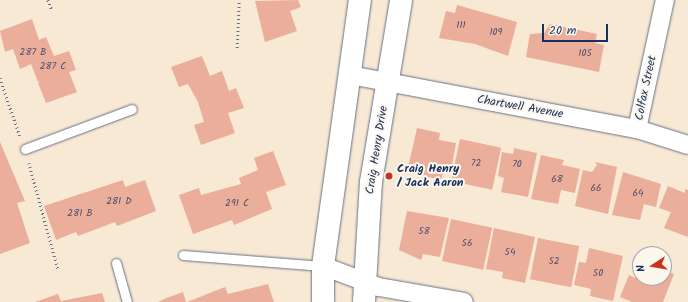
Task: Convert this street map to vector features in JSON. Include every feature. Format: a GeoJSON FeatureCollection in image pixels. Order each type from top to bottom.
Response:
{"type":"FeatureCollection","features":[{"type":"Feature","properties":{"kind":"street"},"geometry":{"type":"LineString","coordinates":[[323,302],[323,266],[360,0]]}},
{"type":"Feature","properties":{"kind":"street","name":"Craig Henry Drive"},"geometry":{"type":"LineString","coordinates":[[364,292],[371,182],[401,0]]}},
{"type":"Feature","properties":{"kind":"street","name":"Colfax Street"},"geometry":{"type":"LineString","coordinates":[[637,129],[665,0]]}},
{"type":"Feature","properties":{"kind":"street","name":"Chartwell Avenue"},"geometry":{"type":"LineString","coordinates":[[350,75],[637,129],[688,145]]}},
{"type":"Feature","properties":{"kind":"street"},"geometry":{"type":"LineString","coordinates":[[323,266],[364,292],[464,302]]}},
{"type":"Feature","properties":{"kind":"lane"},"geometry":{"type":"LineString","coordinates":[[25,149],[132,109]]}},
{"type":"Feature","properties":{"kind":"lane"},"geometry":{"type":"LineString","coordinates":[[183,255],[323,266]]}},
{"type":"Feature","properties":{"kind":"lane"},"geometry":{"type":"LineString","coordinates":[[116,263],[127,302]]}},
{"type":"Feature","properties":{"kind":"path"},"geometry":{"type":"LineString","coordinates":[[48,0],[52,10]]}},
{"type":"Feature","properties":{"kind":"path"},"geometry":{"type":"LineString","coordinates":[[237,48],[239,0]]}},
{"type":"Feature","properties":{"kind":"path"},"geometry":{"type":"LineString","coordinates":[[0,78],[25,149],[58,269]]}},
{"type":"Feature","properties":{"kind":"building"},"geometry":{"type":"Polygon","coordinates":[[[298,0],[301,7],[290,11],[297,31],[265,42],[255,1],[298,0]]]}},
{"type":"Feature","properties":{"kind":"building"},"geometry":{"type":"Polygon","coordinates":[[[457,5],[517,22],[508,56],[475,44],[439,38],[446,11],[455,13],[457,5]]]}},
{"type":"Feature","properties":{"kind":"building"},"geometry":{"type":"Polygon","coordinates":[[[32,19],[39,40],[46,37],[54,56],[69,51],[76,70],[69,72],[77,92],[46,103],[38,83],[41,81],[38,82],[31,64],[20,69],[13,49],[5,52],[0,31],[32,19]]]}},
{"type":"Feature","properties":{"kind":"building"},"geometry":{"type":"Polygon","coordinates":[[[550,24],[597,34],[595,43],[604,45],[599,72],[526,57],[530,34],[544,33],[550,24]]]}},
{"type":"Feature","properties":{"kind":"building"},"geometry":{"type":"Polygon","coordinates":[[[202,56],[210,76],[222,71],[229,91],[236,88],[244,108],[228,113],[235,133],[201,145],[194,125],[204,122],[198,102],[188,84],[179,87],[171,67],[202,56]]]}},
{"type":"Feature","properties":{"kind":"building"},"geometry":{"type":"Polygon","coordinates":[[[417,128],[440,133],[439,140],[456,143],[451,170],[444,168],[441,180],[407,172],[417,128]]]}},
{"type":"Feature","properties":{"kind":"building"},"geometry":{"type":"Polygon","coordinates":[[[460,139],[501,148],[492,190],[451,181],[460,139]]]}},
{"type":"Feature","properties":{"kind":"building"},"geometry":{"type":"Polygon","coordinates":[[[0,142],[25,201],[17,203],[30,243],[0,254],[0,142]]]}},
{"type":"Feature","properties":{"kind":"building"},"geometry":{"type":"Polygon","coordinates":[[[514,148],[537,153],[528,197],[501,192],[504,178],[498,176],[502,152],[513,154],[514,148]]]}},
{"type":"Feature","properties":{"kind":"building"},"geometry":{"type":"Polygon","coordinates":[[[273,151],[286,185],[266,192],[272,209],[234,225],[232,220],[193,234],[179,195],[199,188],[201,195],[241,184],[239,178],[258,170],[254,158],[273,151]]]}},
{"type":"Feature","properties":{"kind":"building"},"geometry":{"type":"Polygon","coordinates":[[[541,155],[564,160],[562,165],[580,169],[575,193],[561,190],[558,204],[531,199],[541,155]]]}},
{"type":"Feature","properties":{"kind":"building"},"geometry":{"type":"Polygon","coordinates":[[[595,162],[617,167],[608,214],[575,206],[583,170],[592,172],[597,165],[595,162]]]}},
{"type":"Feature","properties":{"kind":"building"},"geometry":{"type":"Polygon","coordinates":[[[623,172],[661,184],[656,207],[644,204],[640,220],[612,215],[623,172]]]}},
{"type":"Feature","properties":{"kind":"building"},"geometry":{"type":"Polygon","coordinates":[[[123,180],[125,187],[145,180],[156,211],[117,226],[115,222],[78,236],[76,232],[56,240],[44,206],[123,180]]]}},
{"type":"Feature","properties":{"kind":"building"},"geometry":{"type":"Polygon","coordinates":[[[668,186],[685,193],[685,189],[688,190],[688,237],[664,228],[671,212],[659,208],[668,186]]]}},
{"type":"Feature","properties":{"kind":"building"},"geometry":{"type":"Polygon","coordinates":[[[407,211],[449,218],[440,257],[423,254],[421,260],[399,250],[407,211]]]}},
{"type":"Feature","properties":{"kind":"building"},"geometry":{"type":"Polygon","coordinates":[[[451,219],[492,228],[483,270],[442,261],[451,219]]]}},
{"type":"Feature","properties":{"kind":"building"},"geometry":{"type":"Polygon","coordinates":[[[494,228],[535,237],[525,283],[502,278],[503,272],[486,269],[494,228]]]}},
{"type":"Feature","properties":{"kind":"building"},"geometry":{"type":"Polygon","coordinates":[[[538,238],[579,246],[571,287],[530,279],[538,238]]]}},
{"type":"Feature","properties":{"kind":"building"},"geometry":{"type":"Polygon","coordinates":[[[589,248],[623,256],[613,301],[590,296],[591,289],[574,285],[579,262],[586,263],[589,248]]]}},
{"type":"Feature","properties":{"kind":"building"},"geometry":{"type":"Polygon","coordinates":[[[629,275],[632,276],[632,286],[669,286],[663,302],[632,302],[620,297],[629,275]]]}},
{"type":"Feature","properties":{"kind":"building"},"geometry":{"type":"Polygon","coordinates":[[[268,284],[274,302],[187,302],[225,287],[228,294],[268,284]]]}},
{"type":"Feature","properties":{"kind":"building"},"geometry":{"type":"Polygon","coordinates":[[[183,292],[186,302],[158,302],[164,299],[183,292]]]}},
{"type":"Feature","properties":{"kind":"building"},"geometry":{"type":"Polygon","coordinates":[[[102,293],[105,302],[35,302],[58,294],[61,301],[102,293]]]}},
{"type":"Feature","properties":{"kind":"place","name":"Craig Henry / Jack Aaron"},"geometry":{"type":"Point","coordinates":[389,176]}}]}
